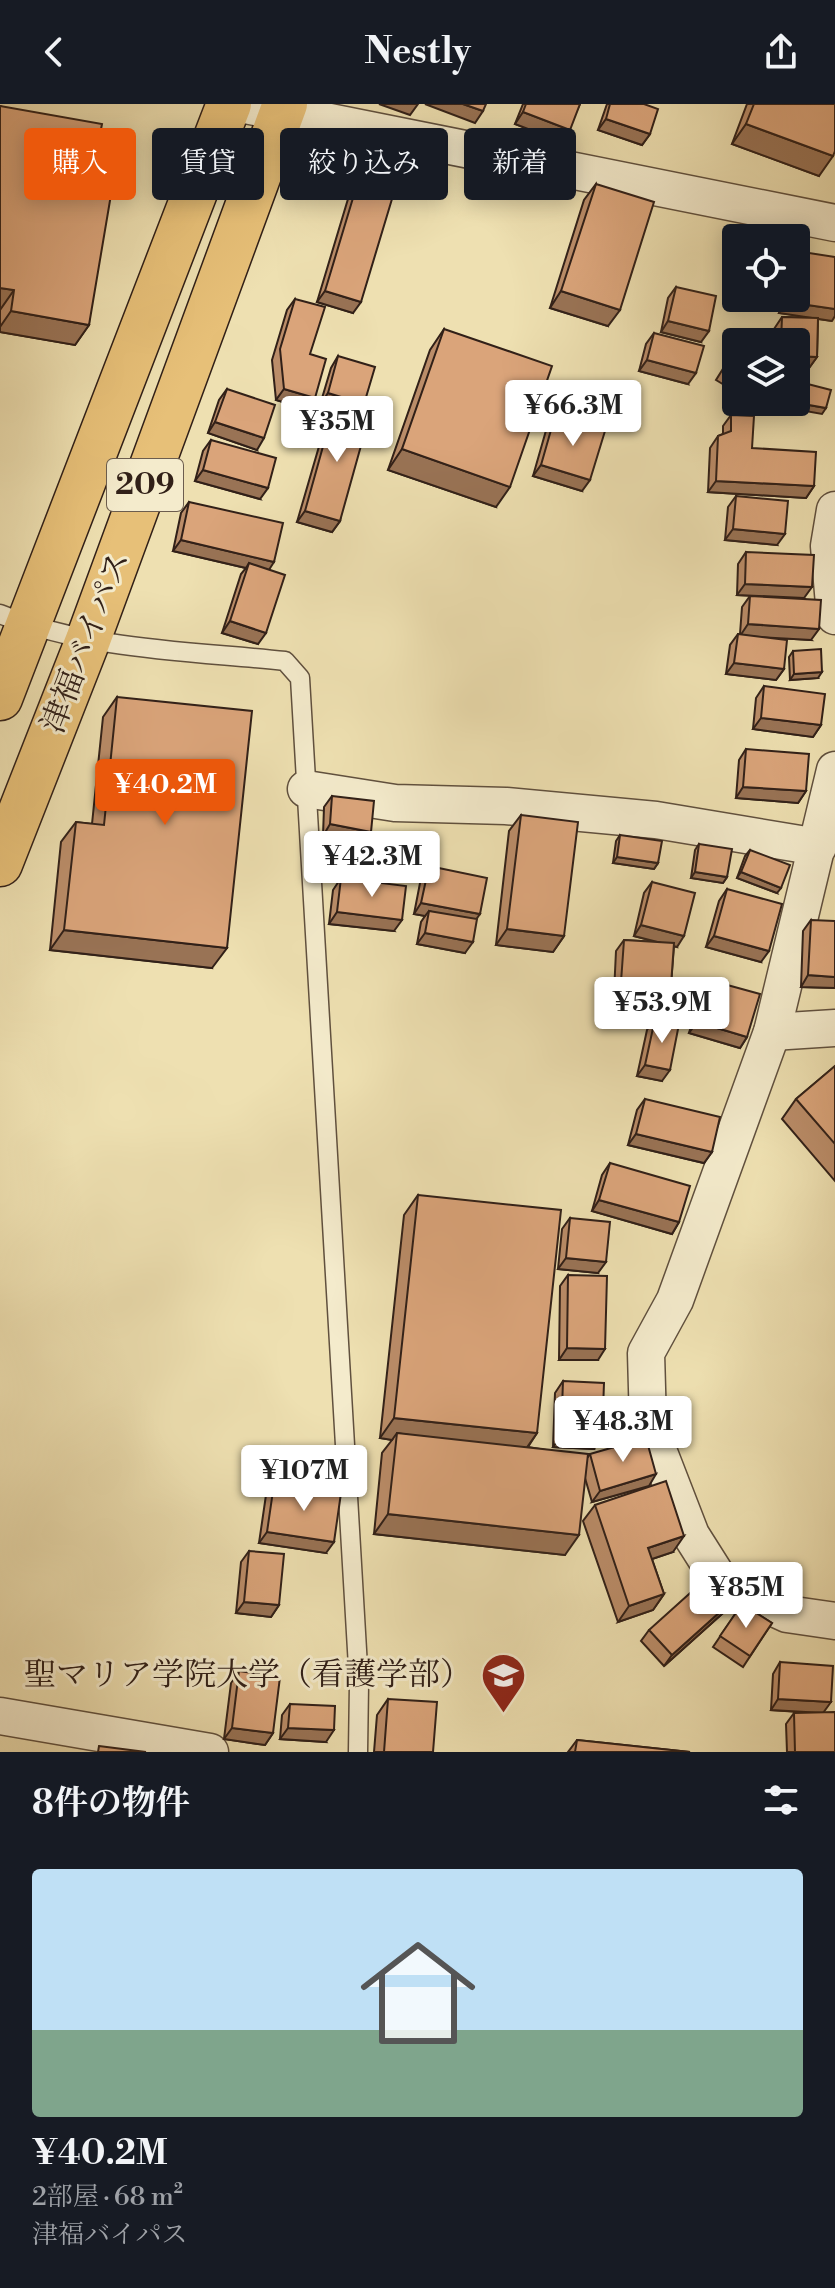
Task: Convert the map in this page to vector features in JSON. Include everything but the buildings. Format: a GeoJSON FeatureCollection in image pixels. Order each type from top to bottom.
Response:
{"type":"FeatureCollection","features":[{"type":"Feature","properties":{"kind":"highway","name":"津福バイパス"},"geometry":{"type":"LineString","coordinates":[[0,698],[14,619],[229,104]]}},
{"type":"Feature","properties":{"kind":"highway","name":"津福バイパス"},"geometry":{"type":"LineString","coordinates":[[0,864],[88,640],[269,107]]}},
{"type":"Feature","properties":{"kind":"street"},"geometry":{"type":"LineString","coordinates":[[269,107],[835,223]]}},
{"type":"Feature","properties":{"kind":"street"},"geometry":{"type":"LineString","coordinates":[[835,510],[829,546],[835,616]]}},
{"type":"Feature","properties":{"kind":"street"},"geometry":{"type":"LineString","coordinates":[[835,770],[772,1032],[675,1300],[646,1353],[648,1424],[691,1535],[722,1584],[787,1614],[835,1621]]}},
{"type":"Feature","properties":{"kind":"street"},"geometry":{"type":"LineString","coordinates":[[306,789],[395,803],[506,806],[656,820],[818,847]]}},
{"type":"Feature","properties":{"kind":"street"},"geometry":{"type":"LineString","coordinates":[[772,1032],[835,1028]]}},
{"type":"Feature","properties":{"kind":"street"},"geometry":{"type":"LineString","coordinates":[[0,1716],[210,1752]]}},
{"type":"Feature","properties":{"kind":"lane"},"geometry":{"type":"LineString","coordinates":[[14,619],[88,640],[285,661],[300,678],[359,1669],[358,1752]]}},
{"type":"Feature","properties":{"kind":"place","name":"聖マリア学院大学（看護学部）"},"geometry":{"type":"Point","coordinates":[503,1714]}}]}
